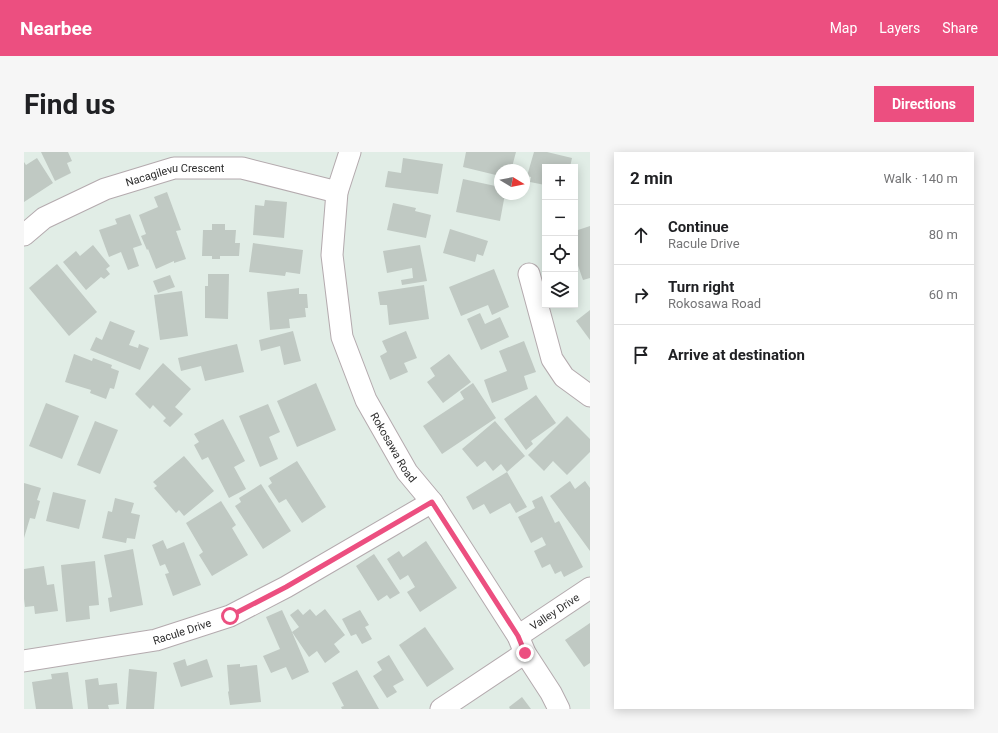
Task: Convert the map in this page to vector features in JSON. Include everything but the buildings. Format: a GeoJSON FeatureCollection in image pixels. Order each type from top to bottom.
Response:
{"type":"FeatureCollection","features":[{"type":"Feature","properties":{"kind":"street","name":"Rokosawa Road"},"geometry":{"type":"LineString","coordinates":[[350,152],[337,192],[332,255],[342,337],[366,400],[407,472],[432,502],[522,644],[551,692],[559,709]]}},
{"type":"Feature","properties":{"kind":"street","name":"Nacagilevu Crescent"},"geometry":{"type":"LineString","coordinates":[[24,235],[44,218],[105,189],[174,168],[242,168],[337,192]]}},
{"type":"Feature","properties":{"kind":"street"},"geometry":{"type":"LineString","coordinates":[[529,274],[552,359],[564,377],[590,396]]}},
{"type":"Feature","properties":{"kind":"street","name":"Racule Drive"},"geometry":{"type":"LineString","coordinates":[[24,661],[156,640],[230,616],[286,587],[432,502]]}},
{"type":"Feature","properties":{"kind":"street","name":"Valley Drive"},"geometry":{"type":"LineString","coordinates":[[440,709],[590,588]]}},
{"type":"Feature","properties":{"kind":"route"},"geometry":{"type":"LineString","coordinates":[[230,616],[286,587],[432,502],[518,636],[525,653]]}}]}
